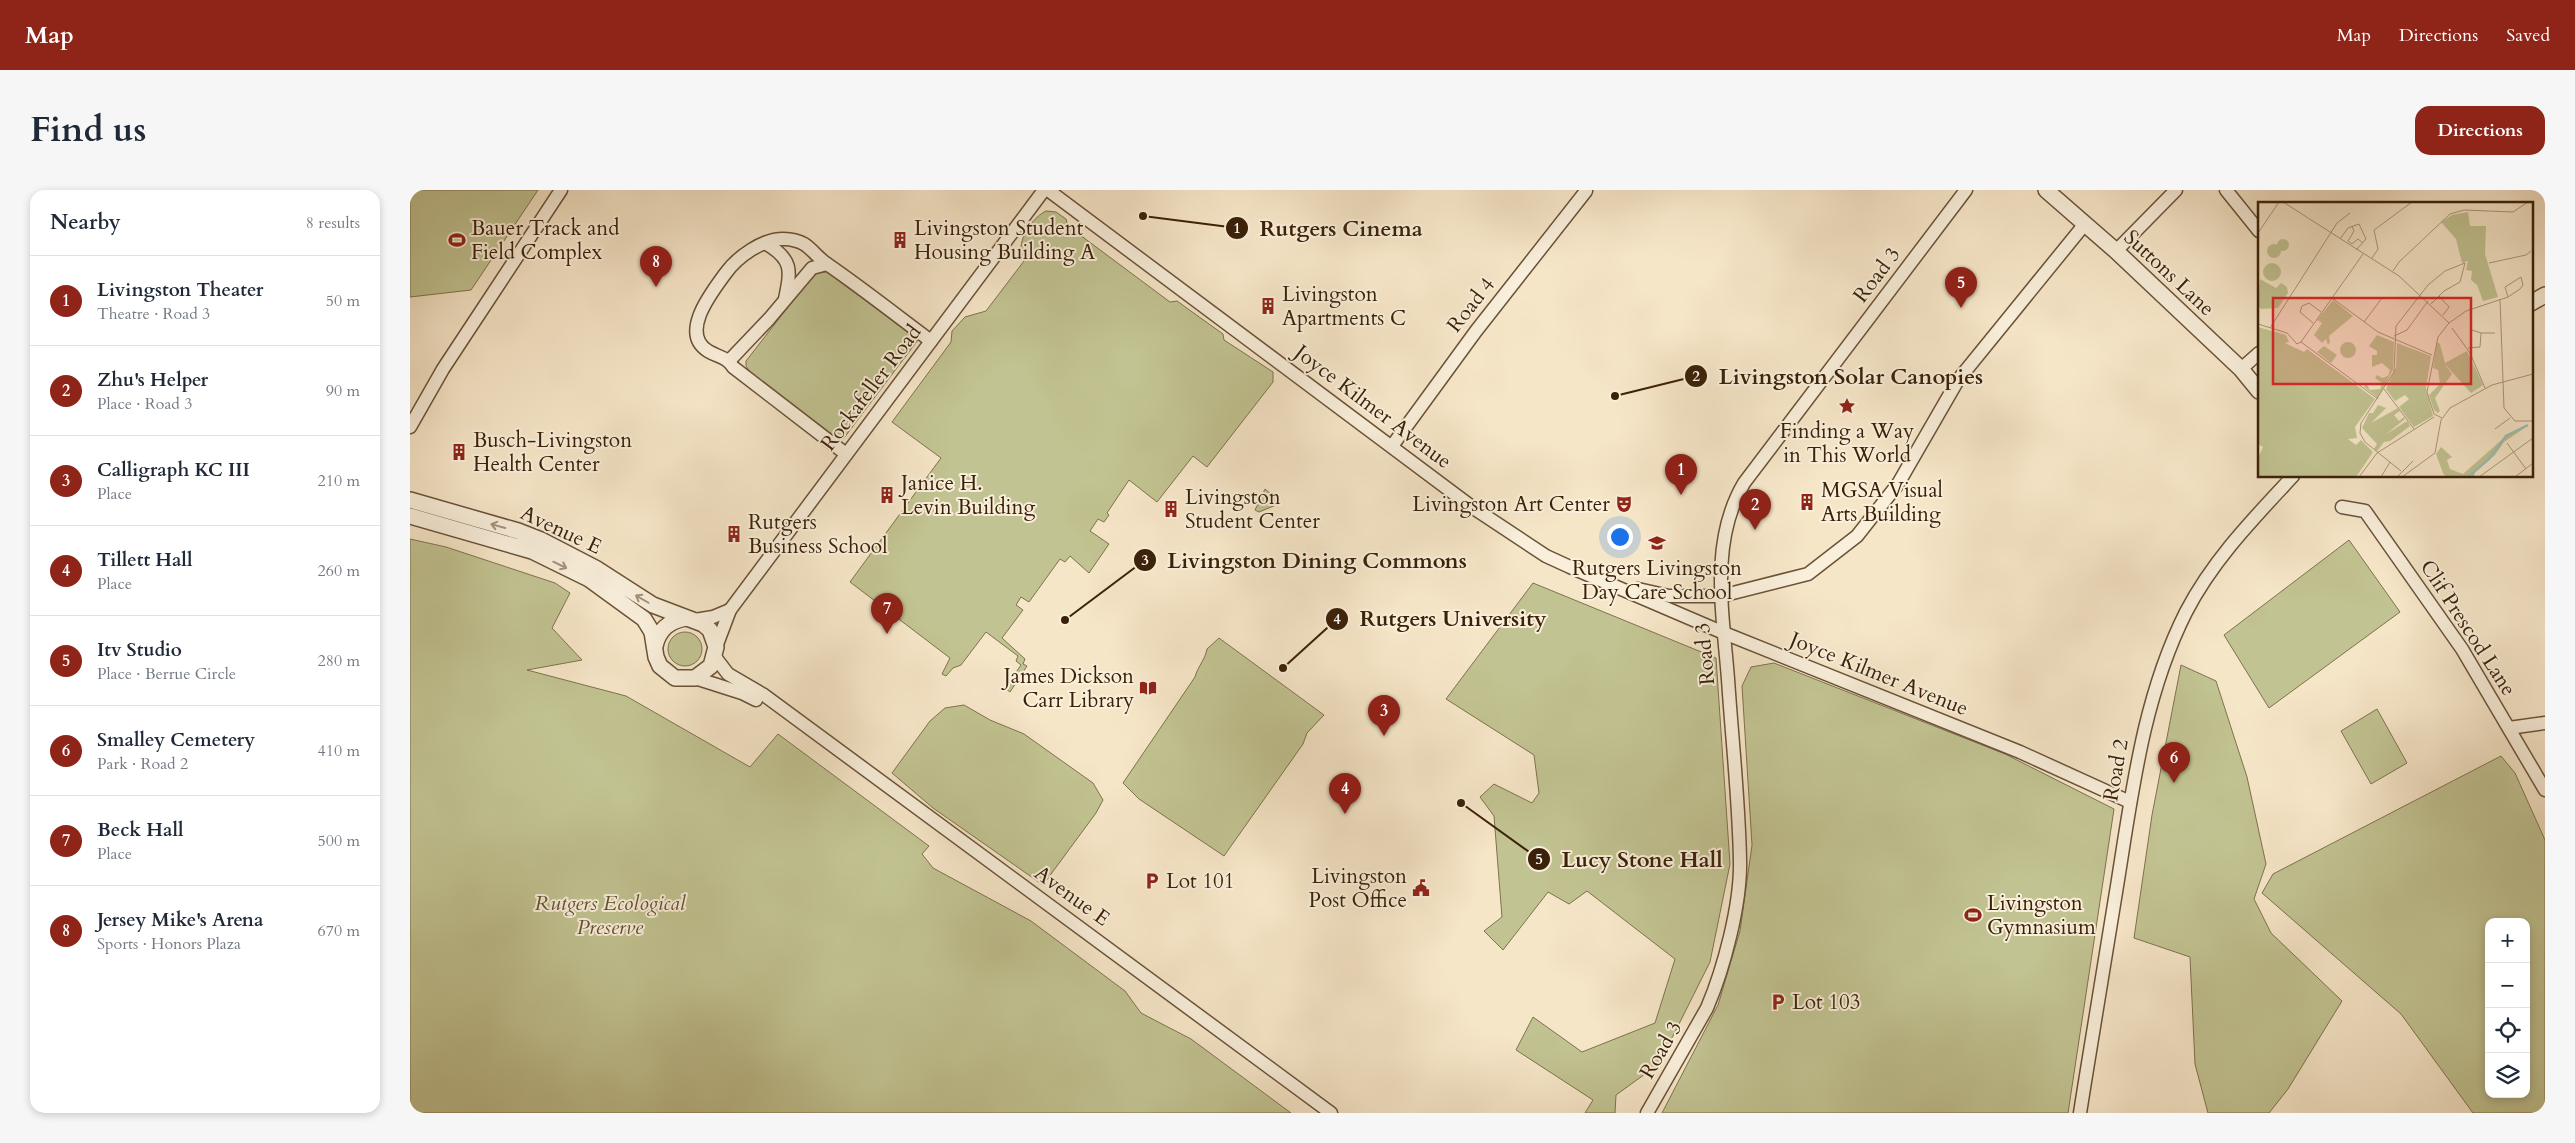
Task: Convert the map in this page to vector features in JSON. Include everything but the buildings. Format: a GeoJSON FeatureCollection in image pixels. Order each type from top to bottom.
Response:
{"type":"FeatureCollection","features":[{"type":"Feature","properties":{"kind":"street"},"geometry":{"type":"LineString","coordinates":[[410,427],[443,369],[561,190]]}},
{"type":"Feature","properties":{"kind":"street","name":"Rockafeller Road"},"geometry":{"type":"LineString","coordinates":[[716,652],[730,610],[1044,190]]}},
{"type":"Feature","properties":{"kind":"street","name":"Joyce Kilmer Avenue"},"geometry":{"type":"LineString","coordinates":[[1048,190],[1472,507],[1521,540],[1562,563],[1724,633],[2020,752],[2130,802]]}},
{"type":"Feature","properties":{"kind":"street","name":"Road 3"},"geometry":{"type":"LineString","coordinates":[[1647,1113],[1707,1008],[1724,959],[1732,927],[1740,863],[1721,596],[1722,550],[1732,504],[1743,484],[1966,190]]}},
{"type":"Feature","properties":{"kind":"street","name":"Suttons Lane"},"geometry":{"type":"LineString","coordinates":[[2046,190],[2242,369],[2258,390]]}},
{"type":"Feature","properties":{"kind":"street"},"geometry":{"type":"LineString","coordinates":[[2116,252],[2176,190]]}},
{"type":"Feature","properties":{"kind":"street"},"geometry":{"type":"LineString","coordinates":[[2226,190],[2258,230]]}},
{"type":"Feature","properties":{"kind":"street","name":"Road 4"},"geometry":{"type":"LineString","coordinates":[[1392,446],[1476,331],[1586,191]]}},
{"type":"Feature","properties":{"kind":"street","name":"Joyce Kilmer Avenue"},"geometry":{"type":"LineString","coordinates":[[1612,584],[1669,596],[1721,596],[1808,574],[1858,536],[1898,484],[1958,380],[2084,225]]}},
{"type":"Feature","properties":{"kind":"street"},"geometry":{"type":"LineString","coordinates":[[846,454],[733,367],[729,361],[706,350],[699,340],[697,328],[699,315],[706,300],[729,268],[744,255],[765,243],[784,239],[803,243],[827,264],[931,341]]}},
{"type":"Feature","properties":{"kind":"street"},"geometry":{"type":"LineString","coordinates":[[765,243],[780,252],[786,260],[789,278],[785,301]]}},
{"type":"Feature","properties":{"kind":"street"},"geometry":{"type":"LineString","coordinates":[[729,361],[785,301],[812,268],[827,264]]}},
{"type":"Feature","properties":{"kind":"street"},"geometry":{"type":"LineString","coordinates":[[2532,302],[2545,295]]}},
{"type":"Feature","properties":{"kind":"street"},"geometry":{"type":"LineString","coordinates":[[2242,369],[2258,354]]}},
{"type":"Feature","properties":{"kind":"street","name":"Road 2"},"geometry":{"type":"LineString","coordinates":[[2080,1113],[2141,743],[2168,650],[2187,611],[2209,574],[2232,542],[2291,478]]}},
{"type":"Feature","properties":{"kind":"street","name":"Avenue E"},"geometry":{"type":"LineString","coordinates":[[410,500],[518,531],[541,540],[597,569],[653,605],[691,619],[710,630],[716,652],[728,674],[764,695],[1332,1113]]}},
{"type":"Feature","properties":{"kind":"street","name":"Clif Prescod Lane"},"geometry":{"type":"LineString","coordinates":[[2342,507],[2365,511],[2462,649],[2545,790]]}},
{"type":"Feature","properties":{"kind":"street","name":"Avenue E"},"geometry":{"type":"LineString","coordinates":[[410,516],[532,551],[580,575],[644,619],[652,632],[656,656],[666,673],[675,678],[695,678],[742,693],[786,713]]}},
{"type":"Feature","properties":{"kind":"street"},"geometry":{"type":"LineString","coordinates":[[655,646],[662,630],[669,624],[713,617],[730,610]]}},
{"type":"Feature","properties":{"kind":"street"},"geometry":{"type":"LineString","coordinates":[[695,678],[711,666],[716,652]]}},
{"type":"Feature","properties":{"kind":"street"},"geometry":{"type":"LineString","coordinates":[[2510,728],[2545,723]]}},
{"type":"Feature","properties":{"kind":"green space","name":"Bauer Track and Field Complex"},"geometry":{"type":"Polygon","coordinates":[[[410,190],[538,190],[471,290],[410,297],[410,190]]]}},
{"type":"Feature","properties":{"kind":"green space"},"geometry":{"type":"Polygon","coordinates":[[[1046,211],[1056,212],[1066,219],[1068,226],[1170,302],[1177,301],[1223,334],[1224,340],[1273,372],[1273,382],[1207,467],[1193,456],[1157,502],[1129,480],[1107,513],[1109,515],[1104,522],[1098,519],[1090,531],[1109,544],[1089,573],[1070,556],[1065,562],[1060,559],[1029,602],[1021,597],[1016,605],[1023,610],[1002,638],[1025,659],[1023,664],[1027,666],[1010,692],[1005,688],[1021,665],[1016,661],[1018,656],[986,632],[961,665],[953,668],[946,676],[942,674],[950,658],[850,582],[941,458],[892,422],[951,342],[952,331],[965,317],[986,311],[1024,261],[1021,249],[1023,238],[1033,222],[1046,211]]]}},
{"type":"Feature","properties":{"kind":"green space"},"geometry":{"type":"Polygon","coordinates":[[[819,272],[827,272],[918,340],[844,438],[837,438],[750,372],[746,366],[746,361],[813,275],[819,272]]]}},
{"type":"Feature","properties":{"kind":"green space"},"geometry":{"type":"Polygon","coordinates":[[[1265,489],[1277,499],[1276,505],[1259,512],[1255,510],[1265,489]]]}},
{"type":"Feature","properties":{"kind":"green space","name":"Rutgers Ecological Preserve"},"geometry":{"type":"Polygon","coordinates":[[[410,539],[446,547],[555,583],[570,593],[552,628],[582,660],[527,670],[626,696],[750,767],[778,734],[929,846],[922,854],[933,868],[1031,921],[1125,991],[1141,1013],[1191,1039],[1291,1113],[410,1113],[410,539]]]}},
{"type":"Feature","properties":{"kind":"green space"},"geometry":{"type":"Polygon","coordinates":[[[2349,540],[2400,612],[2269,708],[2224,635],[2349,540]]]}},
{"type":"Feature","properties":{"kind":"green space"},"geometry":{"type":"Polygon","coordinates":[[[1533,583],[1716,658],[1730,864],[1710,962],[1659,1064],[1616,1095],[1615,1113],[1585,1113],[1593,1100],[1516,1050],[1533,1017],[1582,1052],[1655,1023],[1675,959],[1587,891],[1569,904],[1548,892],[1503,950],[1484,931],[1502,917],[1494,816],[1480,797],[1494,784],[1532,803],[1539,793],[1534,755],[1446,699],[1533,583]]]}},
{"type":"Feature","properties":{"kind":"green space"},"geometry":{"type":"Polygon","coordinates":[[[685,632],[697,637],[702,649],[697,661],[685,666],[673,661],[668,649],[673,637],[685,632]]]}},
{"type":"Feature","properties":{"kind":"green space"},"geometry":{"type":"Polygon","coordinates":[[[1219,638],[1324,715],[1307,733],[1303,744],[1224,856],[1139,799],[1123,783],[1195,677],[1207,649],[1219,638]]]}},
{"type":"Feature","properties":{"kind":"green space"},"geometry":{"type":"Polygon","coordinates":[[[1774,663],[2005,754],[2114,809],[2068,1113],[1662,1113],[1718,1005],[1740,931],[1752,845],[1742,686],[1751,667],[1774,663]]]}},
{"type":"Feature","properties":{"kind":"green space"},"geometry":{"type":"Polygon","coordinates":[[[2181,665],[2216,681],[2247,777],[2266,864],[2254,899],[2271,933],[2342,1001],[2288,1089],[2269,1113],[2208,1113],[2195,1064],[2190,957],[2134,938],[2152,815],[2181,665]]]}},
{"type":"Feature","properties":{"kind":"green space"},"geometry":{"type":"Polygon","coordinates":[[[964,705],[990,720],[1024,734],[1093,783],[1103,800],[1096,813],[1043,885],[933,808],[892,773],[930,721],[945,708],[964,705]]]}},
{"type":"Feature","properties":{"kind":"green space"},"geometry":{"type":"Polygon","coordinates":[[[2377,709],[2407,763],[2371,784],[2341,731],[2377,709]]]}},
{"type":"Feature","properties":{"kind":"green space"},"geometry":{"type":"Polygon","coordinates":[[[2501,756],[2515,773],[2545,840],[2545,1113],[2473,1113],[2401,1014],[2262,893],[2273,874],[2501,756]]]}},
{"type":"Feature","properties":{"kind":"place","name":"Rutgers Cinema"},"geometry":{"type":"Point","coordinates":[1143,216]}},
{"type":"Feature","properties":{"kind":"place","name":"Bauer Track and Field Complex"},"geometry":{"type":"Point","coordinates":[457,240]}},
{"type":"Feature","properties":{"kind":"place","name":"Livingston Student Housing Building A"},"geometry":{"type":"Point","coordinates":[900,240]}},
{"type":"Feature","properties":{"kind":"place","name":"Jersey Mike's Arena"},"geometry":{"type":"Point","coordinates":[656,287]}},
{"type":"Feature","properties":{"kind":"place","name":"Livingston Apartments C"},"geometry":{"type":"Point","coordinates":[1268,306]}},
{"type":"Feature","properties":{"kind":"place","name":"Itv Studio"},"geometry":{"type":"Point","coordinates":[1961,308]}},
{"type":"Feature","properties":{"kind":"place","name":"Livingston Solar Canopies"},"geometry":{"type":"Point","coordinates":[1615,396]}},
{"type":"Feature","properties":{"kind":"place","name":"Finding a Way in This World"},"geometry":{"type":"Point","coordinates":[1847,406]}},
{"type":"Feature","properties":{"kind":"place","name":"Busch-Livingston Health Center"},"geometry":{"type":"Point","coordinates":[459,452]}},
{"type":"Feature","properties":{"kind":"place","name":"Janice H. Levin Building"},"geometry":{"type":"Point","coordinates":[887,495]}},
{"type":"Feature","properties":{"kind":"place","name":"Livingston Theater"},"geometry":{"type":"Point","coordinates":[1681,495]}},
{"type":"Feature","properties":{"kind":"place","name":"MGSA Visual Arts Building"},"geometry":{"type":"Point","coordinates":[1807,502]}},
{"type":"Feature","properties":{"kind":"place","name":"Livingston Art Center"},"geometry":{"type":"Point","coordinates":[1624,504]}},
{"type":"Feature","properties":{"kind":"place","name":"Livingston Student Center"},"geometry":{"type":"Point","coordinates":[1171,509]}},
{"type":"Feature","properties":{"kind":"place","name":"Zhu's Helper"},"geometry":{"type":"Point","coordinates":[1755,530]}},
{"type":"Feature","properties":{"kind":"place","name":"Rutgers Business School"},"geometry":{"type":"Point","coordinates":[734,534]}},
{"type":"Feature","properties":{"kind":"place","name":"Rutgers Livingston Day Care School"},"geometry":{"type":"Point","coordinates":[1657,543]}},
{"type":"Feature","properties":{"kind":"place","name":"Livingston Dining Commons"},"geometry":{"type":"Point","coordinates":[1065,620]}},
{"type":"Feature","properties":{"kind":"place","name":"Beck Hall"},"geometry":{"type":"Point","coordinates":[887,634]}},
{"type":"Feature","properties":{"kind":"place","name":"Rutgers University"},"geometry":{"type":"Point","coordinates":[1283,668]}},
{"type":"Feature","properties":{"kind":"place","name":"James Dickson Carr Library"},"geometry":{"type":"Point","coordinates":[1148,688]}},
{"type":"Feature","properties":{"kind":"place","name":"Calligraph KC III"},"geometry":{"type":"Point","coordinates":[1384,736]}},
{"type":"Feature","properties":{"kind":"place","name":"Smalley Cemetery"},"geometry":{"type":"Point","coordinates":[2174,783]}},
{"type":"Feature","properties":{"kind":"place","name":"Lucy Stone Hall"},"geometry":{"type":"Point","coordinates":[1461,803]}},
{"type":"Feature","properties":{"kind":"place","name":"Tillett Hall"},"geometry":{"type":"Point","coordinates":[1345,814]}},
{"type":"Feature","properties":{"kind":"place","name":"Lot 101"},"geometry":{"type":"Point","coordinates":[1152,881]}},
{"type":"Feature","properties":{"kind":"place","name":"Livingston Post Office"},"geometry":{"type":"Point","coordinates":[1421,888]}},
{"type":"Feature","properties":{"kind":"place","name":"Livingston Gymnasium"},"geometry":{"type":"Point","coordinates":[1973,915]}},
{"type":"Feature","properties":{"kind":"place","name":"Lot 103"},"geometry":{"type":"Point","coordinates":[1778,1002]}}]}
